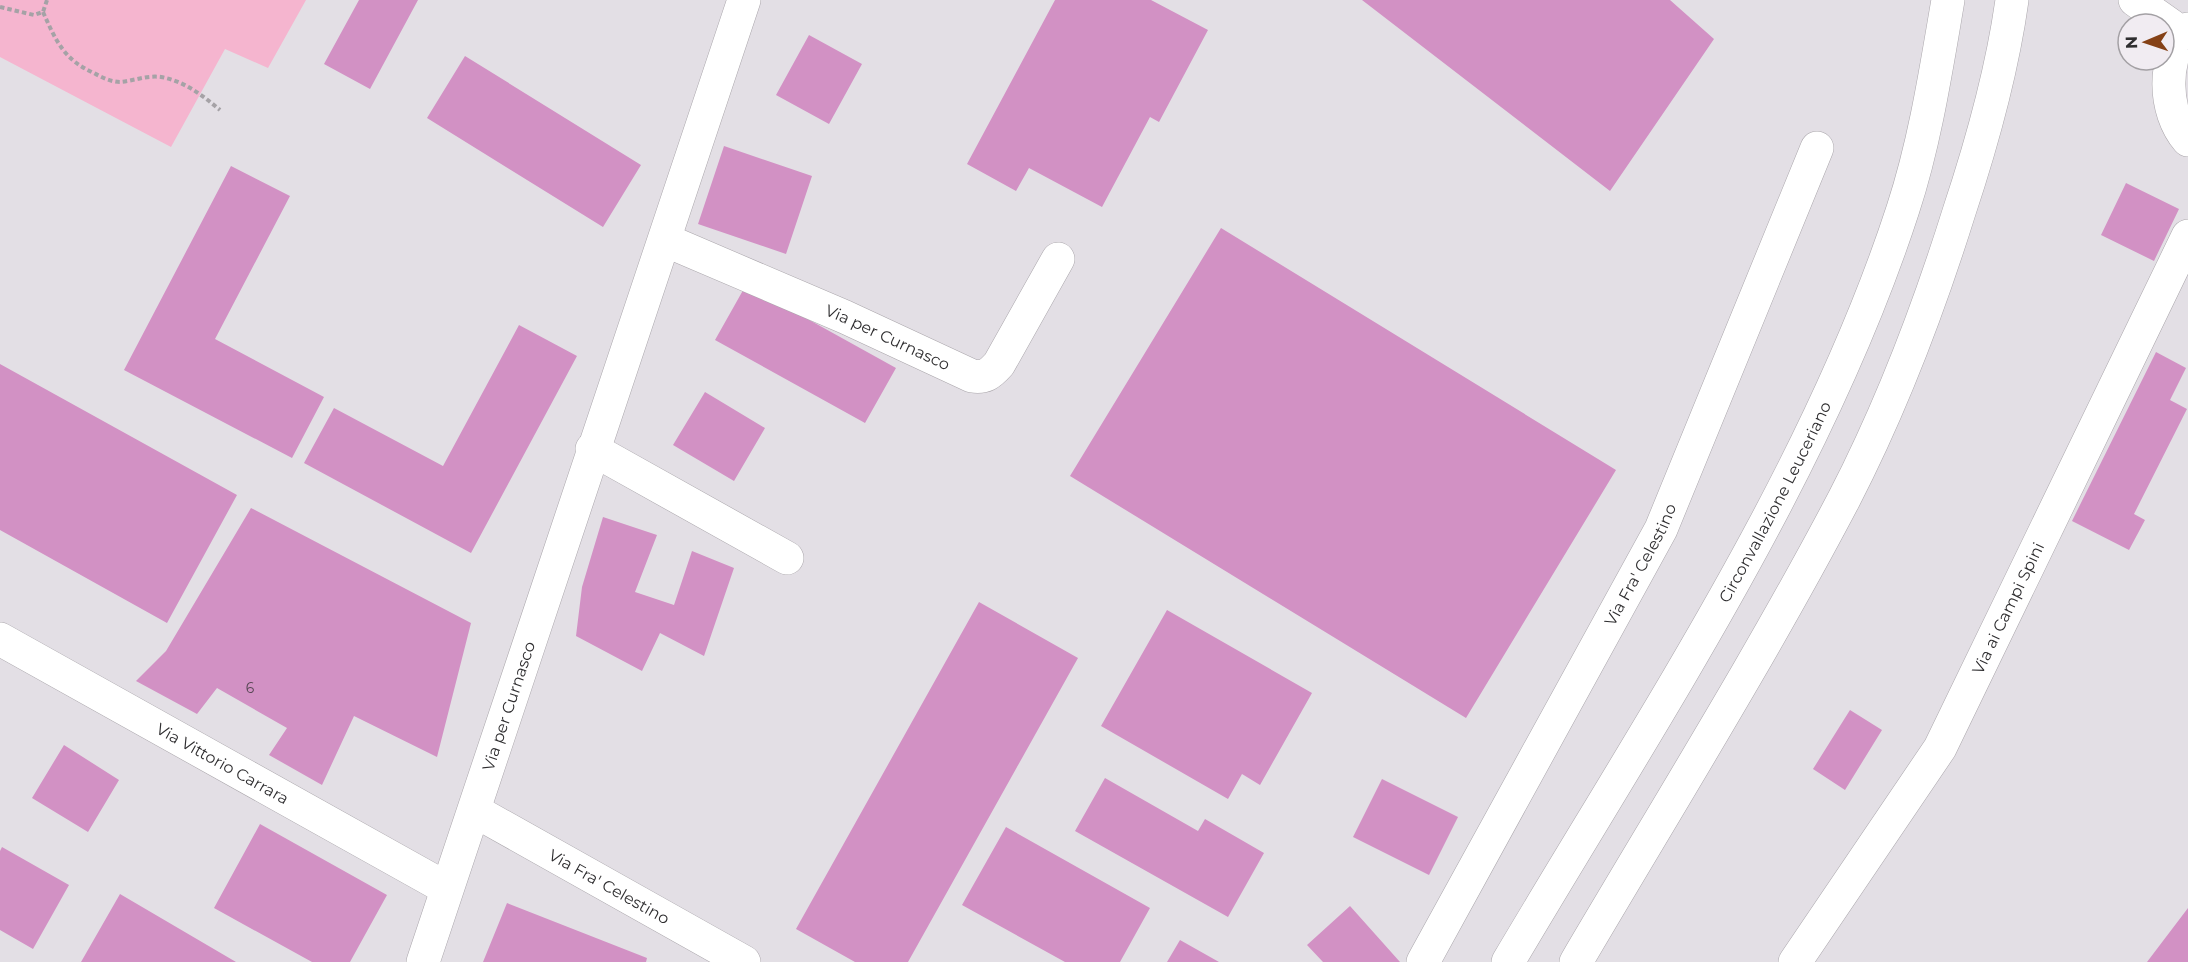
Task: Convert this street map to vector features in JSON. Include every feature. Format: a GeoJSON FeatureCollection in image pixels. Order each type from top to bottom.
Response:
{"type":"FeatureCollection","features":[{"type":"Feature","properties":{"kind":"main road","name":"Via per Curnasco"},"geometry":{"type":"LineString","coordinates":[[423,962],[446,888],[475,811],[592,449],[744,0]]}},
{"type":"Feature","properties":{"kind":"main road","name":"Circonvallazione Leuceriano"},"geometry":{"type":"LineString","coordinates":[[1508,962],[1704,634],[1781,492],[1829,396],[1864,314],[1903,208],[1932,93],[1948,0]]}},
{"type":"Feature","properties":{"kind":"main road"},"geometry":{"type":"LineString","coordinates":[[2135,0],[2186,32],[2172,58],[2168,84],[2172,111],[2188,140]]}},
{"type":"Feature","properties":{"kind":"main road"},"geometry":{"type":"LineString","coordinates":[[1576,962],[1763,644],[1844,499],[1881,421],[1932,298],[1971,177],[1996,85],[2012,4]]}},
{"type":"Feature","properties":{"kind":"main road","name":"Via Fra' Celestino"},"geometry":{"type":"LineString","coordinates":[[1424,962],[1661,529],[1817,148]]}},
{"type":"Feature","properties":{"kind":"main road","name":"Via ai Campi Spini"},"geometry":{"type":"LineString","coordinates":[[1795,962],[1940,748],[2188,236]]}},
{"type":"Feature","properties":{"kind":"main road","name":"Via per Curnasco"},"geometry":{"type":"LineString","coordinates":[[664,240],[981,377],[989,375],[999,364],[1058,260]]}},
{"type":"Feature","properties":{"kind":"main road"},"geometry":{"type":"LineString","coordinates":[[592,449],[787,558]]}},
{"type":"Feature","properties":{"kind":"main road","name":"Via Vittorio Carrara"},"geometry":{"type":"LineString","coordinates":[[0,639],[446,888]]}},
{"type":"Feature","properties":{"kind":"main road","name":"Via Fra' Celestino"},"geometry":{"type":"LineString","coordinates":[[475,811],[744,962]]}},
{"type":"Feature","properties":{"kind":"path"},"geometry":{"type":"LineString","coordinates":[[47,0],[44,12],[58,47],[68,58],[84,69],[117,82],[158,77],[177,82],[201,94],[220,110]]}},
{"type":"Feature","properties":{"kind":"path"},"geometry":{"type":"LineString","coordinates":[[0,7],[34,15],[44,12]]}},
{"type":"Feature","properties":{"kind":"shaded area"},"geometry":{"type":"Polygon","coordinates":[[[0,0],[306,0],[268,68],[225,49],[171,147],[0,57],[0,0]]]}},
{"type":"Feature","properties":{"kind":"building"},"geometry":{"type":"Polygon","coordinates":[[[359,0],[418,0],[370,89],[324,64],[359,0]]]}},
{"type":"Feature","properties":{"kind":"building"},"geometry":{"type":"Polygon","coordinates":[[[1055,0],[1151,0],[1208,30],[1159,122],[1150,117],[1102,207],[1029,168],[1016,191],[967,164],[1055,0]]]}},
{"type":"Feature","properties":{"kind":"building"},"geometry":{"type":"Polygon","coordinates":[[[1362,0],[1670,0],[1714,39],[1610,191],[1362,0]]]}},
{"type":"Feature","properties":{"kind":"building"},"geometry":{"type":"Polygon","coordinates":[[[809,35],[862,64],[829,124],[776,95],[809,35]]]}},
{"type":"Feature","properties":{"kind":"building"},"geometry":{"type":"Polygon","coordinates":[[[465,56],[641,165],[603,227],[427,118],[465,56]]]}},
{"type":"Feature","properties":{"kind":"building"},"geometry":{"type":"Polygon","coordinates":[[[724,146],[812,176],[786,254],[698,224],[724,146]]]}},
{"type":"Feature","properties":{"kind":"building"},"geometry":{"type":"Polygon","coordinates":[[[231,166],[290,196],[215,339],[324,397],[292,458],[124,370],[231,166]]]}},
{"type":"Feature","properties":{"kind":"building"},"geometry":{"type":"Polygon","coordinates":[[[2126,183],[2179,209],[2154,261],[2101,235],[2126,183]]]}},
{"type":"Feature","properties":{"kind":"building"},"geometry":{"type":"Polygon","coordinates":[[[1221,228],[1616,470],[1466,718],[1070,476],[1221,228]]]}},
{"type":"Feature","properties":{"kind":"building"},"geometry":{"type":"Polygon","coordinates":[[[746,285],[896,368],[865,423],[715,340],[746,285]]]}},
{"type":"Feature","properties":{"kind":"building"},"geometry":{"type":"Polygon","coordinates":[[[519,325],[577,356],[471,553],[304,463],[334,408],[443,466],[519,325]]]}},
{"type":"Feature","properties":{"kind":"building"},"geometry":{"type":"Polygon","coordinates":[[[2156,352],[2186,368],[2170,400],[2187,409],[2134,514],[2145,520],[2129,550],[2072,521],[2156,352]]]}},
{"type":"Feature","properties":{"kind":"building"},"geometry":{"type":"Polygon","coordinates":[[[0,364],[237,495],[167,623],[0,530],[0,364]]]}},
{"type":"Feature","properties":{"kind":"building"},"geometry":{"type":"Polygon","coordinates":[[[705,392],[765,428],[734,481],[673,445],[705,392]]]}},
{"type":"Feature","properties":{"kind":"building"},"geometry":{"type":"Polygon","coordinates":[[[251,508],[471,623],[437,757],[354,716],[322,785],[269,755],[287,728],[217,688],[197,714],[136,681],[166,651],[251,508]]]}},
{"type":"Feature","properties":{"kind":"building"},"geometry":{"type":"Polygon","coordinates":[[[603,517],[657,535],[635,592],[674,605],[692,551],[734,568],[704,656],[660,633],[642,671],[576,636],[582,587],[603,517]]]}},
{"type":"Feature","properties":{"kind":"building"},"geometry":{"type":"Polygon","coordinates":[[[979,602],[1078,658],[908,962],[855,962],[796,929],[979,602]]]}},
{"type":"Feature","properties":{"kind":"building"},"geometry":{"type":"Polygon","coordinates":[[[1167,610],[1312,693],[1260,785],[1242,774],[1228,799],[1101,726],[1167,610]]]}},
{"type":"Feature","properties":{"kind":"building"},"geometry":{"type":"Polygon","coordinates":[[[1850,710],[1882,730],[1845,790],[1813,769],[1850,710]]]}},
{"type":"Feature","properties":{"kind":"building"},"geometry":{"type":"Polygon","coordinates":[[[64,745],[119,780],[88,832],[32,798],[64,745]]]}},
{"type":"Feature","properties":{"kind":"building"},"geometry":{"type":"Polygon","coordinates":[[[1105,778],[1198,831],[1205,819],[1264,853],[1228,917],[1075,831],[1105,778]]]}},
{"type":"Feature","properties":{"kind":"building"},"geometry":{"type":"Polygon","coordinates":[[[1382,779],[1458,817],[1429,875],[1353,837],[1382,779]]]}},
{"type":"Feature","properties":{"kind":"building"},"geometry":{"type":"Polygon","coordinates":[[[260,824],[387,895],[350,962],[312,962],[214,908],[260,824]]]}},
{"type":"Feature","properties":{"kind":"building"},"geometry":{"type":"Polygon","coordinates":[[[1006,827],[1150,908],[1120,962],[1065,962],[962,905],[1006,827]]]}},
{"type":"Feature","properties":{"kind":"building"},"geometry":{"type":"Polygon","coordinates":[[[2,847],[69,885],[33,949],[0,930],[0,851],[2,847]]]}},
{"type":"Feature","properties":{"kind":"building"},"geometry":{"type":"Polygon","coordinates":[[[120,894],[236,962],[81,962],[120,894]]]}},
{"type":"Feature","properties":{"kind":"building"},"geometry":{"type":"Polygon","coordinates":[[[507,903],[647,958],[646,962],[483,962],[507,903]]]}},
{"type":"Feature","properties":{"kind":"building"},"geometry":{"type":"Polygon","coordinates":[[[1350,906],[1400,962],[1323,962],[1307,945],[1350,906]]]}},
{"type":"Feature","properties":{"kind":"building"},"geometry":{"type":"Polygon","coordinates":[[[2188,908],[2188,962],[2147,962],[2188,908]]]}},
{"type":"Feature","properties":{"kind":"building"},"geometry":{"type":"Polygon","coordinates":[[[1180,940],[1219,962],[1167,962],[1180,940]]]}}]}
